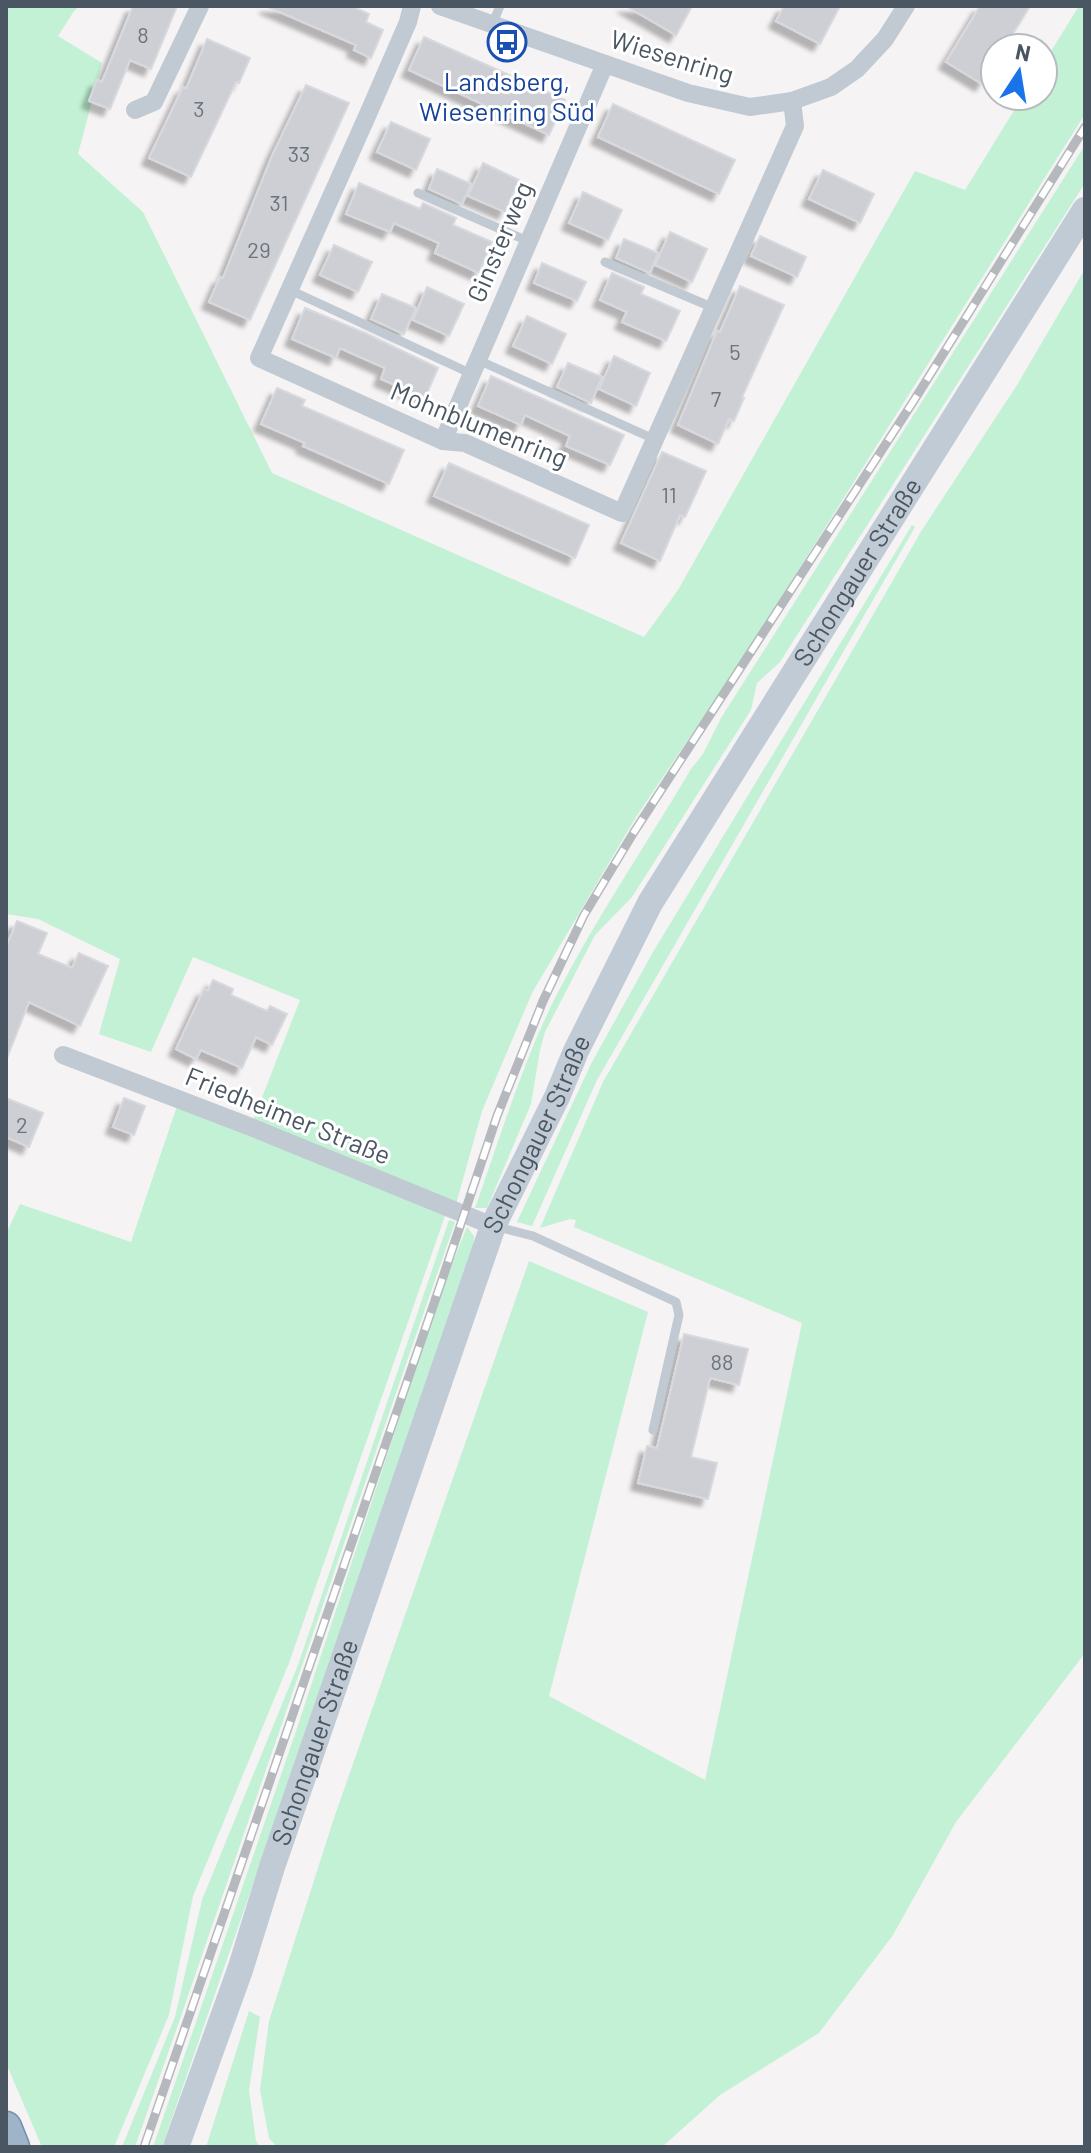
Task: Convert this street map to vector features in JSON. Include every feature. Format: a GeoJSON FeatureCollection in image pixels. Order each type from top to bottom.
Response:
{"type":"FeatureCollection","features":[{"type":"Feature","properties":{"kind":"highway"},"geometry":{"type":"LineString","coordinates":[[6,2127],[14,2147]]}},
{"type":"Feature","properties":{"kind":"main road","name":"Schongauer Straße"},"geometry":{"type":"LineString","coordinates":[[176,2147],[240,1970],[272,1867],[493,1226],[650,903],[1085,210]]}},
{"type":"Feature","properties":{"kind":"street"},"geometry":{"type":"LineString","coordinates":[[135,110],[154,102],[200,6]]}},
{"type":"Feature","properties":{"kind":"street","name":"Mohnblumenring"},"geometry":{"type":"LineString","coordinates":[[412,6],[408,22],[259,358],[443,441],[465,443],[622,513],[795,126],[792,101]]}},
{"type":"Feature","properties":{"kind":"street","name":"Wiesenring"},"geometry":{"type":"LineString","coordinates":[[440,6],[688,93],[750,107],[792,101],[831,87],[857,69],[885,39],[906,6]]}},
{"type":"Feature","properties":{"kind":"street","name":"Ginsterweg"},"geometry":{"type":"LineString","coordinates":[[443,441],[605,64]]}},
{"type":"Feature","properties":{"kind":"street","name":"Friedheimer Straße"},"geometry":{"type":"LineString","coordinates":[[63,1055],[251,1127],[493,1226]]}},
{"type":"Feature","properties":{"kind":"lane"},"geometry":{"type":"LineString","coordinates":[[492,25],[500,6]]}},
{"type":"Feature","properties":{"kind":"lane"},"geometry":{"type":"LineString","coordinates":[[418,193],[530,242]]}},
{"type":"Feature","properties":{"kind":"lane"},"geometry":{"type":"LineString","coordinates":[[605,262],[714,308]]}},
{"type":"Feature","properties":{"kind":"lane"},"geometry":{"type":"LineString","coordinates":[[290,290],[654,439]]}},
{"type":"Feature","properties":{"kind":"lane"},"geometry":{"type":"LineString","coordinates":[[493,1226],[533,1236],[676,1302],[679,1315],[653,1430]]}},
{"type":"Feature","properties":{"kind":"green space"},"geometry":{"type":"Polygon","coordinates":[[[6,6],[80,6],[58,36],[102,63],[78,154],[143,212],[272,473],[644,637],[678,590],[915,171],[965,190],[1013,112],[1059,112],[1059,38],[1079,6],[1085,6],[1085,114],[742,660],[636,817],[532,993],[482,1111],[455,1208],[252,1123],[300,1000],[193,957],[151,1052],[99,1034],[120,959],[38,919],[6,914],[6,6]]]}},
{"type":"Feature","properties":{"kind":"green space"},"geometry":{"type":"Polygon","coordinates":[[[1085,145],[1085,183],[780,662],[757,683],[751,710],[632,897],[595,935],[545,1032],[531,1104],[487,1208],[475,1208],[533,1048],[556,996],[588,938],[703,754],[721,718],[1085,145]]]}},
{"type":"Feature","properties":{"kind":"green space"},"geometry":{"type":"Polygon","coordinates":[[[1085,269],[1085,1653],[956,1822],[893,1935],[819,2033],[720,2095],[662,2147],[277,2147],[269,2138],[260,2090],[269,2021],[333,1821],[529,1261],[648,1312],[549,1696],[705,1780],[802,1323],[574,1227],[576,1220],[540,1228],[603,1082],[922,530],[1017,385],[1085,269]]]}},
{"type":"Feature","properties":{"kind":"green space"},"geometry":{"type":"Polygon","coordinates":[[[912,525],[915,527],[597,1080],[532,1226],[517,1222],[591,1064],[653,952],[912,525]]]}},
{"type":"Feature","properties":{"kind":"green space"},"geometry":{"type":"Polygon","coordinates":[[[178,1103],[446,1213],[289,1663],[193,1896],[169,2015],[114,2147],[42,2147],[6,2063],[6,1234],[20,1204],[131,1242],[178,1103]]]}},
{"type":"Feature","properties":{"kind":"green space"},"geometry":{"type":"Polygon","coordinates":[[[449,1220],[455,1222],[135,2147],[122,2147],[175,2017],[202,1900],[298,1665],[449,1220]]]}},
{"type":"Feature","properties":{"kind":"green space"},"geometry":{"type":"Polygon","coordinates":[[[467,1227],[474,1236],[473,1249],[162,2147],[153,2147],[294,1737],[444,1283],[467,1227]]]}},
{"type":"Feature","properties":{"kind":"green space"},"geometry":{"type":"Polygon","coordinates":[[[249,2011],[260,2017],[249,2090],[256,2141],[260,2147],[206,2147],[249,2011]]]}},
{"type":"Feature","properties":{"kind":"building"},"geometry":{"type":"Polygon","coordinates":[[[133,6],[177,6],[151,69],[130,60],[110,109],[89,101],[97,80],[102,82],[133,6]]]}},
{"type":"Feature","properties":{"kind":"building"},"geometry":{"type":"Polygon","coordinates":[[[266,6],[351,6],[369,14],[366,22],[383,30],[371,58],[354,50],[356,45],[266,6]]]}},
{"type":"Feature","properties":{"kind":"building"},"geometry":{"type":"Polygon","coordinates":[[[626,6],[692,6],[676,35],[626,6]]]}},
{"type":"Feature","properties":{"kind":"building"},"geometry":{"type":"Polygon","coordinates":[[[784,6],[840,6],[820,44],[776,21],[784,6]]]}},
{"type":"Feature","properties":{"kind":"building"},"geometry":{"type":"Polygon","coordinates":[[[980,6],[1030,6],[1014,32],[979,32],[979,82],[946,62],[980,6]]]}},
{"type":"Feature","properties":{"kind":"building"},"geometry":{"type":"Polygon","coordinates":[[[424,37],[565,100],[549,135],[409,70],[424,37]]]}},
{"type":"Feature","properties":{"kind":"building"},"geometry":{"type":"Polygon","coordinates":[[[207,39],[250,58],[191,177],[149,158],[183,87],[186,89],[207,39]]]}},
{"type":"Feature","properties":{"kind":"building"},"geometry":{"type":"Polygon","coordinates":[[[306,85],[349,103],[250,320],[209,302],[220,277],[223,278],[272,156],[306,85]]]}},
{"type":"Feature","properties":{"kind":"building"},"geometry":{"type":"Polygon","coordinates":[[[613,104],[735,160],[719,194],[598,137],[613,104]]]}},
{"type":"Feature","properties":{"kind":"building"},"geometry":{"type":"Polygon","coordinates":[[[391,122],[430,139],[416,170],[377,152],[391,122]]]}},
{"type":"Feature","properties":{"kind":"building"},"geometry":{"type":"Polygon","coordinates":[[[483,163],[519,180],[505,212],[468,196],[483,163]]]}},
{"type":"Feature","properties":{"kind":"building"},"geometry":{"type":"Polygon","coordinates":[[[437,169],[471,184],[462,204],[429,189],[437,169]]]}},
{"type":"Feature","properties":{"kind":"building"},"geometry":{"type":"Polygon","coordinates":[[[823,170],[874,194],[860,223],[809,199],[823,170]]]}},
{"type":"Feature","properties":{"kind":"building"},"geometry":{"type":"Polygon","coordinates":[[[359,183],[420,209],[423,203],[456,218],[453,225],[492,242],[479,273],[435,253],[439,243],[394,223],[390,232],[346,214],[359,183]]]}},
{"type":"Feature","properties":{"kind":"building"},"geometry":{"type":"Polygon","coordinates":[[[583,192],[622,210],[608,240],[569,223],[583,192]]]}},
{"type":"Feature","properties":{"kind":"building"},"geometry":{"type":"Polygon","coordinates":[[[670,232],[707,249],[692,282],[655,265],[670,232]]]}},
{"type":"Feature","properties":{"kind":"building"},"geometry":{"type":"Polygon","coordinates":[[[760,236],[806,257],[797,277],[751,256],[760,236]]]}},
{"type":"Feature","properties":{"kind":"building"},"geometry":{"type":"Polygon","coordinates":[[[624,239],[658,253],[650,273],[616,258],[624,239]]]}},
{"type":"Feature","properties":{"kind":"building"},"geometry":{"type":"Polygon","coordinates":[[[334,245],[372,262],[358,292],[320,275],[334,245]]]}},
{"type":"Feature","properties":{"kind":"building"},"geometry":{"type":"Polygon","coordinates":[[[542,263],[586,282],[577,301],[534,283],[542,263]]]}},
{"type":"Feature","properties":{"kind":"building"},"geometry":{"type":"Polygon","coordinates":[[[612,273],[644,287],[641,294],[680,311],[666,341],[622,322],[627,312],[600,300],[612,273]]]}},
{"type":"Feature","properties":{"kind":"building"},"geometry":{"type":"Polygon","coordinates":[[[740,286],[784,305],[734,421],[729,419],[718,444],[678,425],[717,331],[720,332],[740,286]]]}},
{"type":"Feature","properties":{"kind":"building"},"geometry":{"type":"Polygon","coordinates":[[[427,287],[464,304],[449,336],[413,320],[427,287]]]}},
{"type":"Feature","properties":{"kind":"building"},"geometry":{"type":"Polygon","coordinates":[[[382,294],[416,308],[404,334],[371,319],[382,294]]]}},
{"type":"Feature","properties":{"kind":"building"},"geometry":{"type":"Polygon","coordinates":[[[305,308],[438,368],[425,398],[381,379],[385,368],[340,348],[336,358],[292,339],[305,308]]]}},
{"type":"Feature","properties":{"kind":"building"},"geometry":{"type":"Polygon","coordinates":[[[527,316],[566,334],[552,364],[513,346],[527,316]]]}},
{"type":"Feature","properties":{"kind":"building"},"geometry":{"type":"Polygon","coordinates":[[[614,356],[650,373],[636,406],[599,389],[614,356]]]}},
{"type":"Feature","properties":{"kind":"building"},"geometry":{"type":"Polygon","coordinates":[[[568,363],[602,377],[591,403],[557,387],[568,363]]]}},
{"type":"Feature","properties":{"kind":"building"},"geometry":{"type":"Polygon","coordinates":[[[491,376],[624,435],[610,465],[566,446],[570,436],[525,415],[521,425],[478,406],[491,376]]]}},
{"type":"Feature","properties":{"kind":"building"},"geometry":{"type":"Polygon","coordinates":[[[277,388],[305,400],[302,406],[404,450],[389,484],[261,424],[277,388]]]}},
{"type":"Feature","properties":{"kind":"building"},"geometry":{"type":"Polygon","coordinates":[[[662,452],[706,471],[685,517],[680,515],[660,561],[621,543],[662,452]]]}},
{"type":"Feature","properties":{"kind":"building"},"geometry":{"type":"Polygon","coordinates":[[[449,463],[589,525],[575,558],[434,496],[449,463]]]}},
{"type":"Feature","properties":{"kind":"building"},"geometry":{"type":"Polygon","coordinates":[[[17,921],[47,933],[38,954],[72,968],[79,953],[108,966],[80,1026],[29,1002],[7,1058],[6,947],[17,921]]]}},
{"type":"Feature","properties":{"kind":"building"},"geometry":{"type":"Polygon","coordinates":[[[213,980],[233,989],[231,995],[267,1011],[270,1006],[287,1014],[272,1045],[256,1037],[242,1068],[201,1050],[196,1059],[176,1049],[204,989],[208,991],[213,980]]]}},
{"type":"Feature","properties":{"kind":"building"},"geometry":{"type":"Polygon","coordinates":[[[6,1098],[43,1113],[29,1147],[6,1137],[6,1098]]]}},
{"type":"Feature","properties":{"kind":"building"},"geometry":{"type":"Polygon","coordinates":[[[124,1098],[145,1106],[134,1135],[113,1127],[124,1098]]]}},
{"type":"Feature","properties":{"kind":"building"},"geometry":{"type":"Polygon","coordinates":[[[684,1334],[748,1349],[739,1385],[710,1378],[691,1457],[717,1463],[708,1499],[638,1483],[647,1446],[657,1448],[684,1334]]]}},
{"type":"Feature","properties":{"kind":"railway"},"geometry":{"type":"LineString","coordinates":[[144,2147],[497,1116],[543,1001],[584,915],[634,832],[913,402],[1085,127]]}},
{"type":"Feature","properties":{"kind":"place","name":"Landsberg, Wiesenring Süd"},"geometry":{"type":"Point","coordinates":[507,42]}}]}
